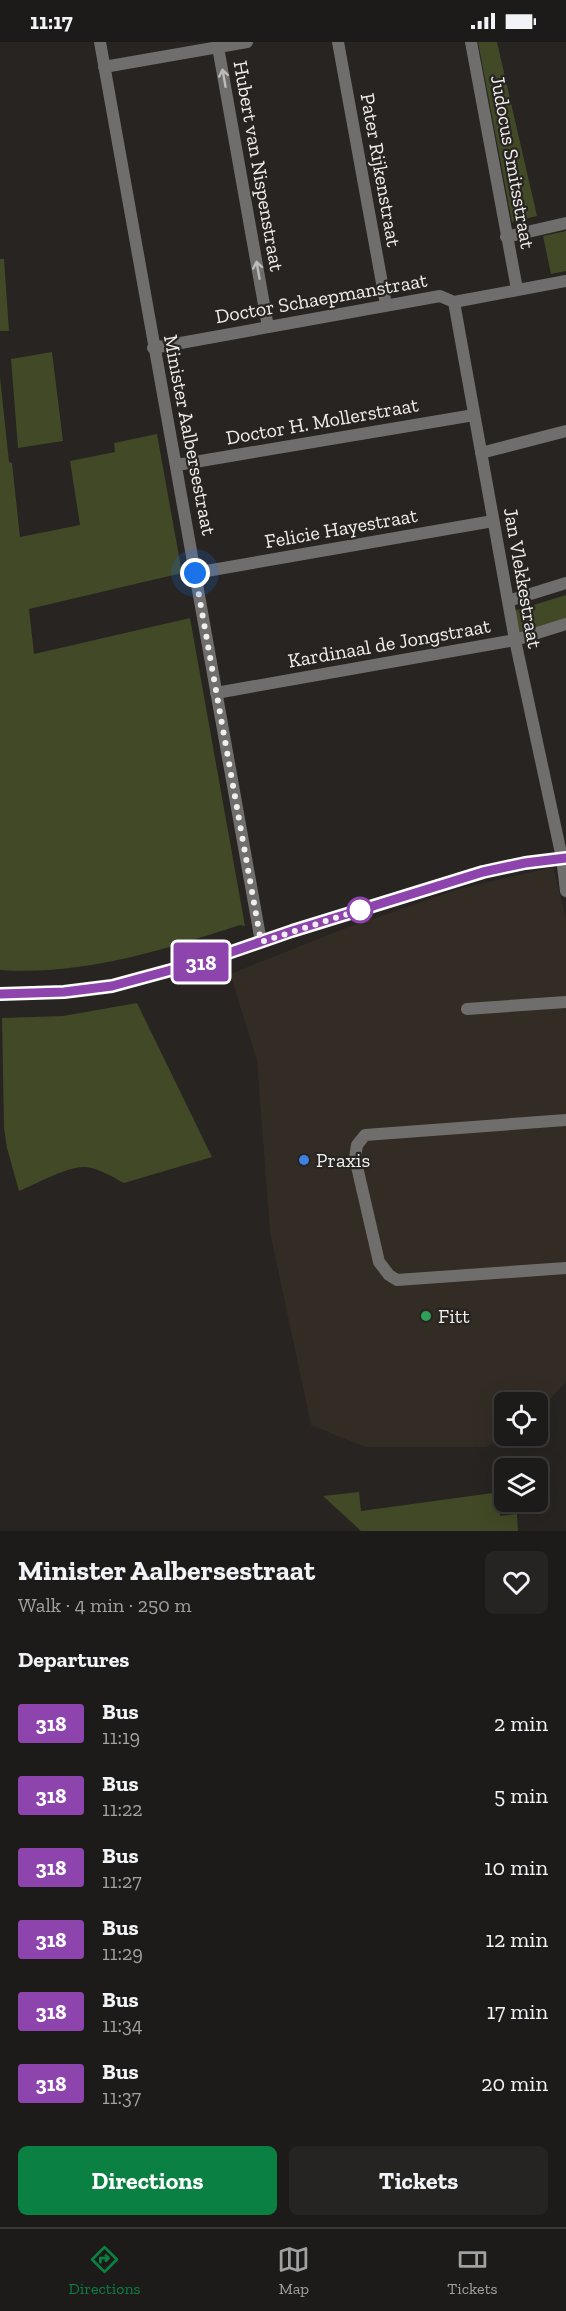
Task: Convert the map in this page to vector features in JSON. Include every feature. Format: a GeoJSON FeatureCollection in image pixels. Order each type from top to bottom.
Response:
{"type":"FeatureCollection","features":[{"type":"Feature","properties":{"kind":"street","name":"Minister Aalbersestraat"},"geometry":{"type":"LineString","coordinates":[[100,42],[261,942]]}},
{"type":"Feature","properties":{"kind":"street"},"geometry":{"type":"LineString","coordinates":[[104,67],[247,42]]}},
{"type":"Feature","properties":{"kind":"street","name":"Pater Rijkenstraat"},"geometry":{"type":"LineString","coordinates":[[338,42],[386,305]]}},
{"type":"Feature","properties":{"kind":"street","name":"Judocus Smitsstraat"},"geometry":{"type":"LineString","coordinates":[[471,42],[517,289]]}},
{"type":"Feature","properties":{"kind":"street","name":"Hubert van Nispenstraat"},"geometry":{"type":"LineString","coordinates":[[218,47],[268,327]]}},
{"type":"Feature","properties":{"kind":"street"},"geometry":{"type":"LineString","coordinates":[[506,237],[566,223]]}},
{"type":"Feature","properties":{"kind":"street","name":"Doctor Schaepmanstraat"},"geometry":{"type":"LineString","coordinates":[[153,348],[440,296],[454,302],[566,281]]}},
{"type":"Feature","properties":{"kind":"street","name":"Jan Vlekkestraat"},"geometry":{"type":"LineString","coordinates":[[454,302],[514,640],[552,819],[564,858],[566,891]]}},
{"type":"Feature","properties":{"kind":"street","name":"Doctor H. Mollerstraat"},"geometry":{"type":"LineString","coordinates":[[177,465],[474,415]]}},
{"type":"Feature","properties":{"kind":"street"},"geometry":{"type":"LineString","coordinates":[[481,453],[566,431]]}},
{"type":"Feature","properties":{"kind":"street","name":"Felicie Hayestraat"},"geometry":{"type":"LineString","coordinates":[[195,573],[493,521]]}},
{"type":"Feature","properties":{"kind":"street","name":"Kardinaal de Jongstraat"},"geometry":{"type":"LineString","coordinates":[[508,601],[566,583]]}},
{"type":"Feature","properties":{"kind":"street","name":"Kardinaal de Jongstraat"},"geometry":{"type":"LineString","coordinates":[[216,693],[514,640],[566,624]]}},
{"type":"Feature","properties":{"kind":"street"},"geometry":{"type":"LineString","coordinates":[[552,819],[566,817]]}},
{"type":"Feature","properties":{"kind":"street"},"geometry":{"type":"LineString","coordinates":[[0,994],[64,992],[112,986],[186,966],[483,872],[564,858]]}},
{"type":"Feature","properties":{"kind":"street"},"geometry":{"type":"LineString","coordinates":[[467,1009],[566,1002]]}},
{"type":"Feature","properties":{"kind":"street"},"geometry":{"type":"LineString","coordinates":[[566,1120],[365,1135],[357,1145],[355,1158],[379,1262],[389,1275],[397,1280],[566,1268]]}},
{"type":"Feature","properties":{"kind":"shaded area"},"geometry":{"type":"Polygon","coordinates":[[[553,867],[566,918],[566,1382],[548,1401],[548,1392],[494,1392],[494,1443],[486,1447],[365,1447],[311,1425],[270,1232],[257,1060],[230,974],[338,931],[459,889],[553,867]]]}},
{"type":"Feature","properties":{"kind":"green space"},"geometry":{"type":"Polygon","coordinates":[[[478,42],[497,42],[537,216],[512,222],[478,42]]]}},
{"type":"Feature","properties":{"kind":"green space"},"geometry":{"type":"Polygon","coordinates":[[[566,231],[566,271],[551,274],[543,236],[566,231]]]}},
{"type":"Feature","properties":{"kind":"green space"},"geometry":{"type":"Polygon","coordinates":[[[0,259],[4,259],[9,331],[0,331],[0,259]]]}},
{"type":"Feature","properties":{"kind":"green space"},"geometry":{"type":"Polygon","coordinates":[[[52,352],[63,441],[18,448],[11,359],[52,352]]]}},
{"type":"Feature","properties":{"kind":"green space"},"geometry":{"type":"Polygon","coordinates":[[[0,377],[20,537],[80,525],[70,461],[115,452],[114,443],[157,434],[182,573],[29,609],[34,654],[190,618],[245,926],[240,925],[152,952],[92,965],[31,971],[0,970],[0,377]]]}},
{"type":"Feature","properties":{"kind":"green space"},"geometry":{"type":"Polygon","coordinates":[[[566,595],[566,618],[520,633],[514,611],[566,595]]]}},
{"type":"Feature","properties":{"kind":"green space"},"geometry":{"type":"Polygon","coordinates":[[[137,1003],[212,1157],[124,1183],[95,1169],[78,1167],[19,1191],[4,1128],[2,1018],[63,1016],[137,1003]]]}},
{"type":"Feature","properties":{"kind":"green space"},"geometry":{"type":"Polygon","coordinates":[[[359,1492],[361,1511],[494,1493],[494,1512],[500,1512],[500,1516],[517,1514],[518,1531],[361,1531],[323,1496],[359,1492]]]}},
{"type":"Feature","properties":{"kind":"bus line","name":"318"},"geometry":{"type":"LineString","coordinates":[[0,994],[64,992],[112,986],[208,960],[292,931],[483,872],[525,863],[566,858]]}},
{"type":"Feature","properties":{"kind":"place","name":"Praxis"},"geometry":{"type":"Point","coordinates":[304,1160]}},
{"type":"Feature","properties":{"kind":"place","name":"Fitt"},"geometry":{"type":"Point","coordinates":[426,1316]}},
{"type":"Feature","properties":{"kind":"route"},"geometry":{"type":"LineString","coordinates":[[195,573],[261,942],[360,910]]}}]}
